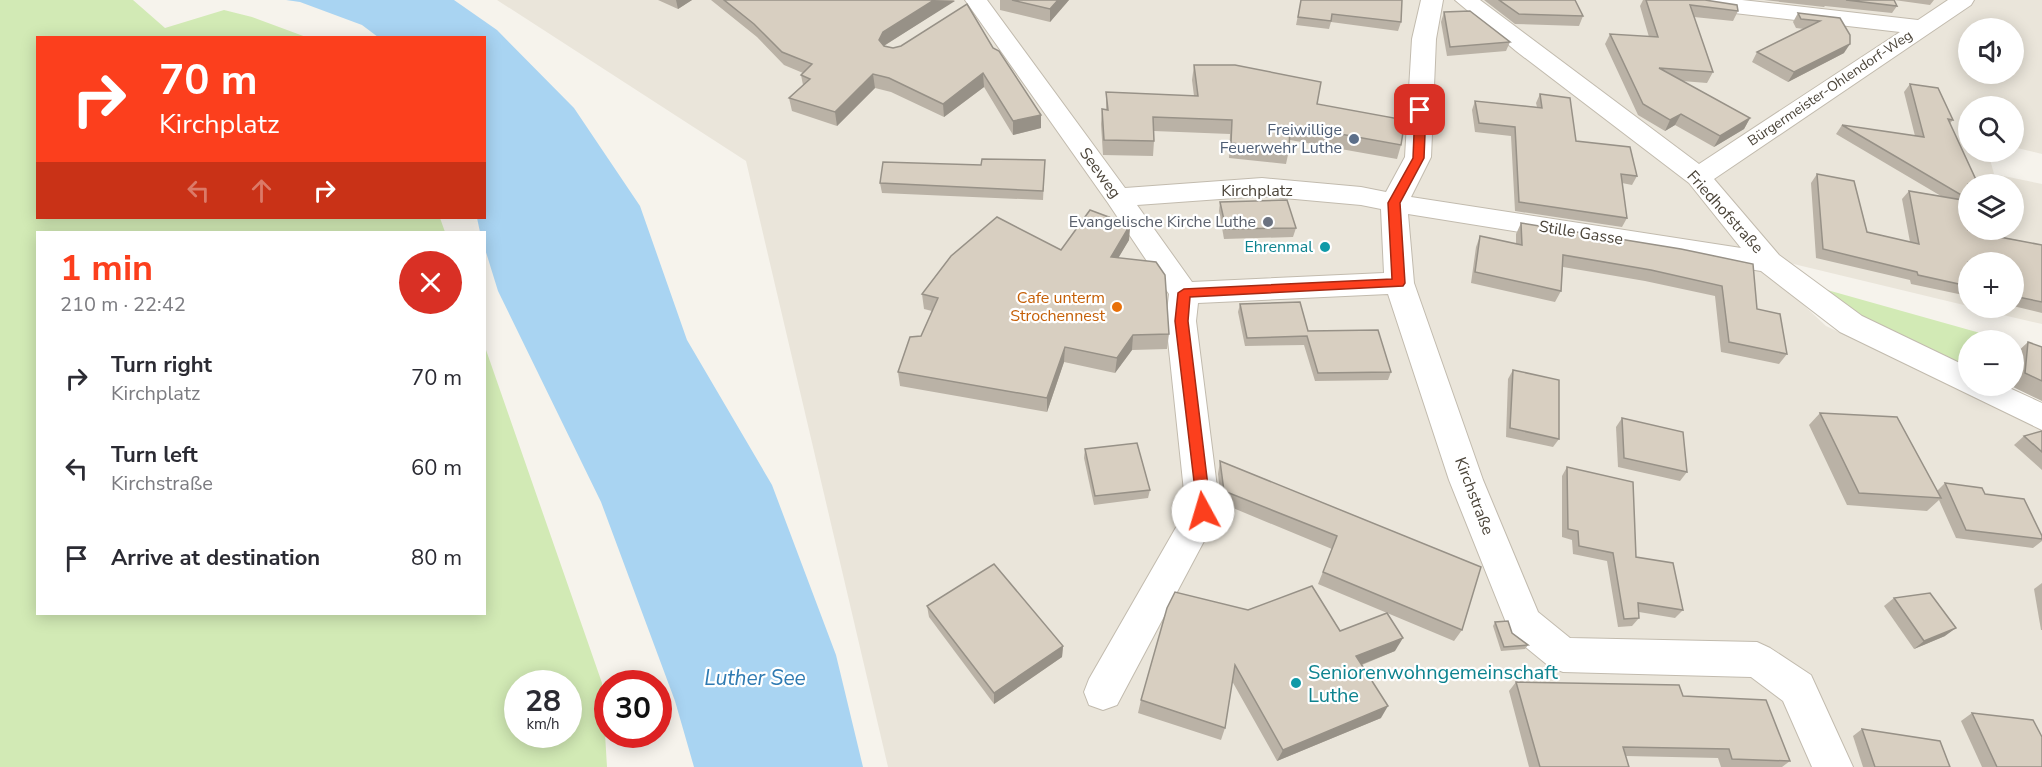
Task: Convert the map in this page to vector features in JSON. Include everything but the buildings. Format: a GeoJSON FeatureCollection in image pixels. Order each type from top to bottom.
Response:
{"type":"FeatureCollection","features":[{"type":"Feature","properties":{"kind":"street","name":"Friedhofstraße"},"geometry":{"type":"LineString","coordinates":[[1466,0],[1698,177],[1769,262],[1851,324],[1958,376]]}},
{"type":"Feature","properties":{"kind":"street","name":"Bürgermeister-Ohlendorf-Weg"},"geometry":{"type":"LineString","coordinates":[[1698,177],[1964,0]]}},
{"type":"Feature","properties":{"kind":"street"},"geometry":{"type":"LineString","coordinates":[[1394,203],[1418,158],[1426,1]]}},
{"type":"Feature","properties":{"kind":"street"},"geometry":{"type":"LineString","coordinates":[[1708,3],[1921,27]]}},
{"type":"Feature","properties":{"kind":"street","name":"Seeweg"},"geometry":{"type":"LineString","coordinates":[[969,4],[1118,197],[1184,293]]}},
{"type":"Feature","properties":{"kind":"street","name":"Kirchplatz"},"geometry":{"type":"LineString","coordinates":[[1118,197],[1262,187],[1361,196],[1394,203]]}},
{"type":"Feature","properties":{"kind":"street","name":"Stille Gasse"},"geometry":{"type":"LineString","coordinates":[[1394,203],[1769,262]]}},
{"type":"Feature","properties":{"kind":"street","name":"Kirchstraße"},"geometry":{"type":"LineString","coordinates":[[1394,203],[1399,283],[1466,480],[1524,624],[1563,655],[1757,660],[1797,688],[1833,767]]}},
{"type":"Feature","properties":{"kind":"street"},"geometry":{"type":"LineString","coordinates":[[1103,692],[1203,511],[1181,321],[1184,293],[1399,283]]}},
{"type":"Feature","properties":{"kind":"street"},"geometry":{"type":"LineString","coordinates":[[1998,396],[2042,417]]}},
{"type":"Feature","properties":{"kind":"shaded area"},"geometry":{"type":"Polygon","coordinates":[[[497,0],[2042,0],[2042,154],[2024,150],[2024,96],[1958,96],[1958,162],[1991,162],[1994,174],[1958,174],[1958,240],[2024,240],[2024,180],[2042,184],[2042,324],[2016,318],[2024,318],[2024,252],[1958,252],[1958,304],[1748,253],[1826,326],[1958,388],[1958,396],[1976,396],[2042,427],[2042,767],[888,767],[746,161],[497,0]]]}},
{"type":"Feature","properties":{"kind":"green space"},"geometry":{"type":"Polygon","coordinates":[[[0,0],[133,0],[165,28],[224,10],[252,17],[303,36],[36,36],[36,219],[440,219],[445,231],[36,231],[36,615],[486,615],[486,350],[597,670],[594,670],[594,748],[606,748],[607,767],[0,767],[0,0]]]}},
{"type":"Feature","properties":{"kind":"green space"},"geometry":{"type":"Polygon","coordinates":[[[1813,286],[1969,330],[1958,330],[1958,365],[1847,310],[1813,286]]]}},
{"type":"Feature","properties":{"kind":"water","name":"Luther See"},"geometry":{"type":"Polygon","coordinates":[[[286,0],[454,0],[497,30],[574,108],[640,206],[687,340],[772,485],[836,655],[863,767],[694,767],[672,693],[672,670],[663,670],[601,502],[498,291],[486,252],[486,231],[480,231],[477,219],[486,219],[486,36],[377,36],[362,25],[300,2],[286,0]]]}},
{"type":"Feature","properties":{"kind":"place","name":"Freiwillige Feuerwehr Luthe"},"geometry":{"type":"Point","coordinates":[1354,139]}},
{"type":"Feature","properties":{"kind":"place","name":"Evangelische Kirche Luthe"},"geometry":{"type":"Point","coordinates":[1268,222]}},
{"type":"Feature","properties":{"kind":"place","name":"Ehrenmal"},"geometry":{"type":"Point","coordinates":[1325,247]}},
{"type":"Feature","properties":{"kind":"place","name":"Cafe unterm Strochennest"},"geometry":{"type":"Point","coordinates":[1117,307]}},
{"type":"Feature","properties":{"kind":"place","name":"Seniorenwohngemeinschaft Luthe"},"geometry":{"type":"Point","coordinates":[1296,683]}},
{"type":"Feature","properties":{"kind":"route"},"geometry":{"type":"LineString","coordinates":[[1203,511],[1181,321],[1184,293],[1399,283],[1394,203],[1418,158],[1420,110]]}}]}
